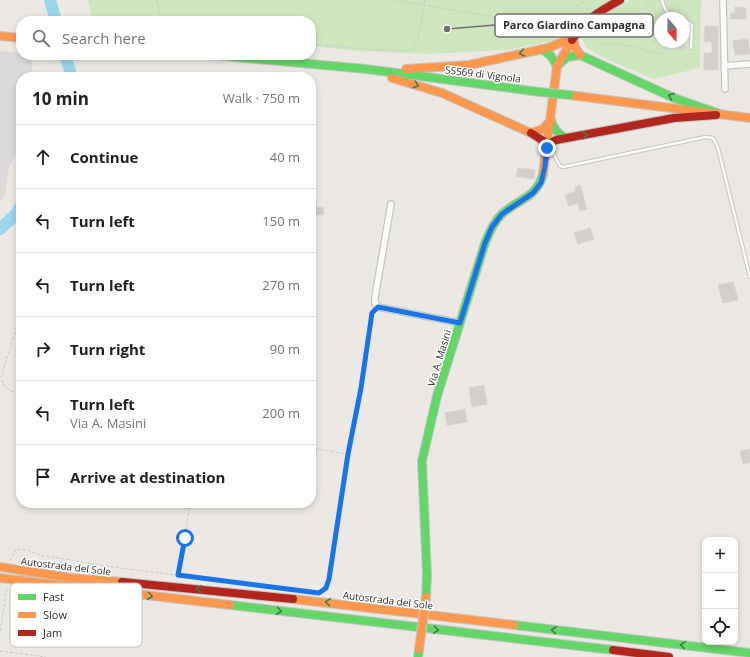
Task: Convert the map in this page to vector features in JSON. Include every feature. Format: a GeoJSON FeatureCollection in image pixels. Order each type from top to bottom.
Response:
{"type":"FeatureCollection","features":[{"type":"Feature","properties":{"kind":"main road","name":"Via A. Masini"},"geometry":{"type":"LineString","coordinates":[[419,653],[426,597],[427,574],[422,461],[431,419],[460,323],[485,243],[492,227],[502,214],[533,193],[541,183],[545,166],[557,66],[563,52],[587,22],[599,11],[620,0]]}},
{"type":"Feature","properties":{"kind":"main road"},"geometry":{"type":"LineString","coordinates":[[1,36],[16,38]]}},
{"type":"Feature","properties":{"kind":"main road"},"geometry":{"type":"LineString","coordinates":[[366,69],[416,69],[469,65],[554,46],[573,38],[575,47],[580,55]]}},
{"type":"Feature","properties":{"kind":"main road"},"geometry":{"type":"LineString","coordinates":[[542,49],[552,55],[557,66],[567,56],[575,54],[580,55],[674,98],[720,114]]}},
{"type":"Feature","properties":{"kind":"main road","name":"SS569 di Vignola"},"geometry":{"type":"LineString","coordinates":[[268,60],[366,69],[750,118]]}},
{"type":"Feature","properties":{"kind":"main road"},"geometry":{"type":"LineString","coordinates":[[366,69],[442,93],[531,133],[547,146],[556,140],[674,118],[720,114]]}},
{"type":"Feature","properties":{"kind":"main road"},"geometry":{"type":"LineString","coordinates":[[531,133],[544,129],[551,120]]}},
{"type":"Feature","properties":{"kind":"main road"},"geometry":{"type":"LineString","coordinates":[[551,120],[554,130],[566,138]]}},
{"type":"Feature","properties":{"kind":"main road","name":"Autostrada del Sole"},"geometry":{"type":"LineString","coordinates":[[5,566],[72,578],[128,583]]}},
{"type":"Feature","properties":{"kind":"main road","name":"Autostrada del Sole"},"geometry":{"type":"LineString","coordinates":[[0,578],[42,583]]}},
{"type":"Feature","properties":{"kind":"main road","name":"Autostrada del Sole"},"geometry":{"type":"LineString","coordinates":[[142,584],[263,595],[750,653]]}},
{"type":"Feature","properties":{"kind":"main road","name":"Autostrada del Sole"},"geometry":{"type":"LineString","coordinates":[[142,595],[669,657]]}},
{"type":"Feature","properties":{"kind":"street"},"geometry":{"type":"LineString","coordinates":[[723,0],[725,89]]}},
{"type":"Feature","properties":{"kind":"street"},"geometry":{"type":"LineString","coordinates":[[724,66],[750,64]]}},
{"type":"Feature","properties":{"kind":"street"},"geometry":{"type":"LineString","coordinates":[[391,204],[375,303],[378,307],[460,323]]}},
{"type":"Feature","properties":{"kind":"lane"},"geometry":{"type":"LineString","coordinates":[[661,0],[667,12]]}},
{"type":"Feature","properties":{"kind":"lane"},"geometry":{"type":"LineString","coordinates":[[690,23],[692,24],[691,48]]}},
{"type":"Feature","properties":{"kind":"lane"},"geometry":{"type":"LineString","coordinates":[[547,146],[562,167],[706,137],[713,138],[718,148],[750,277]]}},
{"type":"Feature","properties":{"kind":"path"},"geometry":{"type":"LineString","coordinates":[[157,0],[161,16]]}},
{"type":"Feature","properties":{"kind":"path"},"geometry":{"type":"LineString","coordinates":[[394,0],[527,23],[543,24],[567,21],[587,22]]}},
{"type":"Feature","properties":{"kind":"path"},"geometry":{"type":"LineString","coordinates":[[316,44],[366,49],[409,50],[415,46],[418,40],[425,0]]}},
{"type":"Feature","properties":{"kind":"path"},"geometry":{"type":"LineString","coordinates":[[551,23],[561,14],[586,0]]}},
{"type":"Feature","properties":{"kind":"path"},"geometry":{"type":"LineString","coordinates":[[661,0],[623,20],[608,24],[597,33],[596,39],[603,44],[614,43],[635,47],[654,54],[664,52]]}},
{"type":"Feature","properties":{"kind":"path"},"geometry":{"type":"LineString","coordinates":[[319,593],[326,588],[329,579],[372,313],[378,307]]}},
{"type":"Feature","properties":{"kind":"path"},"geometry":{"type":"LineString","coordinates":[[16,330],[2,377],[3,384],[9,391],[16,393]]}},
{"type":"Feature","properties":{"kind":"path"},"geometry":{"type":"LineString","coordinates":[[316,449],[348,454]]}},
{"type":"Feature","properties":{"kind":"path"},"geometry":{"type":"LineString","coordinates":[[178,575],[189,508]]}},
{"type":"Feature","properties":{"kind":"path"},"geometry":{"type":"LineString","coordinates":[[5,566],[16,549],[27,550],[47,557],[264,586]]}},
{"type":"Feature","properties":{"kind":"path"},"geometry":{"type":"LineString","coordinates":[[0,630],[7,588]]}},
{"type":"Feature","properties":{"kind":"path"},"geometry":{"type":"LineString","coordinates":[[0,652],[46,657]]}},
{"type":"Feature","properties":{"kind":"shaded area"},"geometry":{"type":"Polygon","coordinates":[[[0,51],[16,53],[16,60],[31,60],[33,72],[16,72],[16,154],[9,168],[5,194],[0,201],[0,51]]]}},
{"type":"Feature","properties":{"kind":"green space"},"geometry":{"type":"Polygon","coordinates":[[[88,0],[613,0],[576,37],[505,50],[427,54],[358,51],[316,47],[316,16],[92,16],[88,0]]]}},
{"type":"Feature","properties":{"kind":"green space"},"geometry":{"type":"Polygon","coordinates":[[[630,0],[701,0],[700,68],[653,79],[602,57],[586,47],[582,39],[584,31],[601,16],[608,6],[620,6],[630,0]]]}},
{"type":"Feature","properties":{"kind":"building"},"geometry":{"type":"Polygon","coordinates":[[[735,7],[746,8],[746,19],[730,19],[731,13],[735,13],[735,7]]]}},
{"type":"Feature","properties":{"kind":"building"},"geometry":{"type":"Polygon","coordinates":[[[705,26],[718,26],[718,70],[704,70],[704,53],[712,53],[712,42],[704,42],[705,26]]]}},
{"type":"Feature","properties":{"kind":"building"},"geometry":{"type":"Polygon","coordinates":[[[748,39],[750,54],[735,55],[733,41],[748,39]]]}},
{"type":"Feature","properties":{"kind":"building"},"geometry":{"type":"Polygon","coordinates":[[[665,48],[685,48],[685,49],[665,48]]]}},
{"type":"Feature","properties":{"kind":"building"},"geometry":{"type":"Polygon","coordinates":[[[518,168],[535,170],[534,179],[516,176],[518,168]]]}},
{"type":"Feature","properties":{"kind":"building"},"geometry":{"type":"Polygon","coordinates":[[[580,185],[587,209],[580,211],[578,203],[569,206],[565,195],[576,191],[575,187],[580,185]]]}},
{"type":"Feature","properties":{"kind":"building"},"geometry":{"type":"Polygon","coordinates":[[[316,207],[324,208],[323,215],[316,214],[316,207]]]}},
{"type":"Feature","properties":{"kind":"building"},"geometry":{"type":"Polygon","coordinates":[[[590,228],[594,239],[578,244],[574,233],[590,228]]]}},
{"type":"Feature","properties":{"kind":"building"},"geometry":{"type":"Polygon","coordinates":[[[733,282],[738,300],[723,303],[718,285],[733,282]]]}},
{"type":"Feature","properties":{"kind":"building"},"geometry":{"type":"Polygon","coordinates":[[[484,385],[487,404],[472,407],[469,388],[484,385]]]}},
{"type":"Feature","properties":{"kind":"building"},"geometry":{"type":"Polygon","coordinates":[[[465,409],[467,422],[447,425],[445,413],[465,409]]]}},
{"type":"Feature","properties":{"kind":"building"},"geometry":{"type":"Polygon","coordinates":[[[750,449],[750,462],[743,464],[740,451],[750,449]]]}},
{"type":"Feature","properties":{"kind":"waterway"},"geometry":{"type":"LineString","coordinates":[[50,0],[55,16]]}},
{"type":"Feature","properties":{"kind":"waterway"},"geometry":{"type":"LineString","coordinates":[[67,60],[70,72]]}},
{"type":"Feature","properties":{"kind":"waterway"},"geometry":{"type":"LineString","coordinates":[[0,229],[16,214]]}},
{"type":"Feature","properties":{"kind":"traffic: fast"},"geometry":{"type":"LineString","coordinates":[[542,49],[551,56],[557,66],[567,57],[580,55],[674,98],[720,114]]}},
{"type":"Feature","properties":{"kind":"traffic: fast"},"geometry":{"type":"LineString","coordinates":[[268,60],[366,69],[540,92]]}},
{"type":"Feature","properties":{"kind":"traffic: fast"},"geometry":{"type":"LineString","coordinates":[[540,92],[569,95]]}},
{"type":"Feature","properties":{"kind":"traffic: fast"},"geometry":{"type":"LineString","coordinates":[[551,120],[556,131],[566,138]]}},
{"type":"Feature","properties":{"kind":"traffic: fast"},"geometry":{"type":"LineString","coordinates":[[426,597],[427,575],[422,461],[437,396],[490,231],[502,214],[532,193],[540,182],[543,174]]}},
{"type":"Feature","properties":{"kind":"traffic: fast"},"geometry":{"type":"LineString","coordinates":[[230,605],[613,650]]}},
{"type":"Feature","properties":{"kind":"traffic: fast"},"geometry":{"type":"LineString","coordinates":[[514,625],[750,653]]}},
{"type":"Feature","properties":{"kind":"traffic: fast"},"geometry":{"type":"LineString","coordinates":[[418,657],[419,649]]}},
{"type":"Feature","properties":{"kind":"traffic: slow"},"geometry":{"type":"LineString","coordinates":[[0,36],[16,38]]}},
{"type":"Feature","properties":{"kind":"traffic: slow"},"geometry":{"type":"LineString","coordinates":[[406,69],[469,65],[548,48],[573,38],[575,47],[580,55]]}},
{"type":"Feature","properties":{"kind":"traffic: slow"},"geometry":{"type":"LineString","coordinates":[[543,174],[557,66],[572,40]]}},
{"type":"Feature","properties":{"kind":"traffic: slow"},"geometry":{"type":"LineString","coordinates":[[392,78],[442,93],[531,133],[543,129],[551,120]]}},
{"type":"Feature","properties":{"kind":"traffic: slow"},"geometry":{"type":"LineString","coordinates":[[569,95],[750,118]]}},
{"type":"Feature","properties":{"kind":"traffic: slow"},"geometry":{"type":"LineString","coordinates":[[0,567],[72,578],[122,582]]}},
{"type":"Feature","properties":{"kind":"traffic: slow"},"geometry":{"type":"LineString","coordinates":[[0,578],[43,583]]}},
{"type":"Feature","properties":{"kind":"traffic: slow"},"geometry":{"type":"LineString","coordinates":[[142,595],[230,605]]}},
{"type":"Feature","properties":{"kind":"traffic: slow"},"geometry":{"type":"LineString","coordinates":[[419,649],[426,597]]}},
{"type":"Feature","properties":{"kind":"traffic: slow"},"geometry":{"type":"LineString","coordinates":[[293,599],[514,625]]}},
{"type":"Feature","properties":{"kind":"traffic: jam"},"geometry":{"type":"LineString","coordinates":[[572,40],[588,21],[605,8],[620,0]]}},
{"type":"Feature","properties":{"kind":"traffic: jam"},"geometry":{"type":"LineString","coordinates":[[531,133],[548,144],[556,140],[674,118],[716,115]]}},
{"type":"Feature","properties":{"kind":"traffic: jam"},"geometry":{"type":"LineString","coordinates":[[122,582],[132,583]]}},
{"type":"Feature","properties":{"kind":"traffic: jam"},"geometry":{"type":"LineString","coordinates":[[142,584],[293,599]]}},
{"type":"Feature","properties":{"kind":"traffic: jam"},"geometry":{"type":"LineString","coordinates":[[613,650],[669,657]]}},
{"type":"Feature","properties":{"kind":"place","name":"Parco Giardino Campagna"},"geometry":{"type":"Point","coordinates":[447,29]}},
{"type":"Feature","properties":{"kind":"route"},"geometry":{"type":"LineString","coordinates":[[185,538],[178,575],[319,593],[326,588],[329,579],[348,454],[361,388],[372,313],[378,307],[460,323],[485,243],[492,227],[502,214],[533,193],[541,183],[547,148]]}}]}
